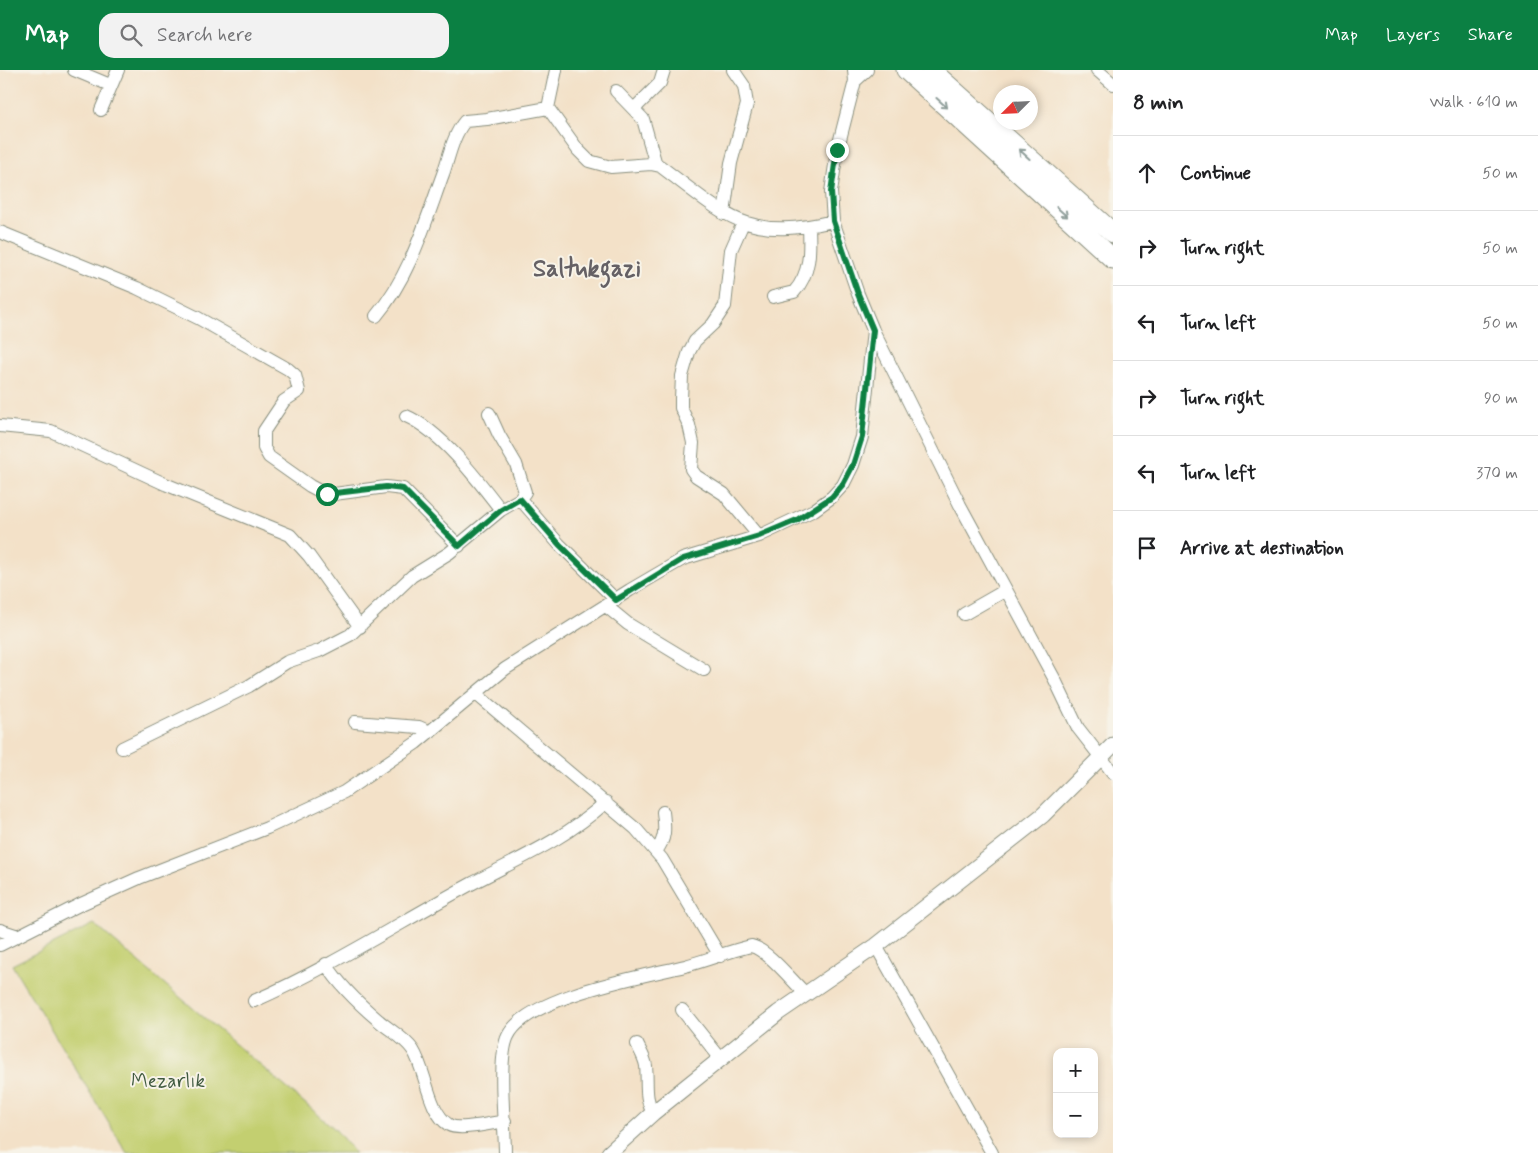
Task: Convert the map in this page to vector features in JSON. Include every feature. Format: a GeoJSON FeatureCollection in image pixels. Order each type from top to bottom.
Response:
{"type":"FeatureCollection","features":[{"type":"Feature","properties":{"kind":"main road"},"geometry":{"type":"LineString","coordinates":[[906,70],[1113,259]]}},
{"type":"Feature","properties":{"kind":"main road"},"geometry":{"type":"LineString","coordinates":[[931,70],[1113,233]]}},
{"type":"Feature","properties":{"kind":"street"},"geometry":{"type":"LineString","coordinates":[[74,70],[110,85]]}},
{"type":"Feature","properties":{"kind":"street"},"geometry":{"type":"LineString","coordinates":[[101,110],[118,70]]}},
{"type":"Feature","properties":{"kind":"street"},"geometry":{"type":"LineString","coordinates":[[556,70],[548,108],[550,114],[578,150],[589,160],[610,167],[656,165],[724,214],[743,223],[778,229],[809,227],[833,221]]}},
{"type":"Feature","properties":{"kind":"street"},"geometry":{"type":"LineString","coordinates":[[634,109],[660,83],[664,70]]}},
{"type":"Feature","properties":{"kind":"street"},"geometry":{"type":"LineString","coordinates":[[724,214],[731,163],[747,104],[744,86],[733,70]]}},
{"type":"Feature","properties":{"kind":"street"},"geometry":{"type":"LineString","coordinates":[[867,70],[855,75],[837,150],[831,192],[833,221],[858,294],[873,330],[960,505],[1055,680],[1078,728],[1113,773]]}},
{"type":"Feature","properties":{"kind":"street"},"geometry":{"type":"LineString","coordinates":[[1098,70],[1113,84]]}},
{"type":"Feature","properties":{"kind":"street"},"geometry":{"type":"LineString","coordinates":[[616,91],[643,119],[656,165]]}},
{"type":"Feature","properties":{"kind":"street"},"geometry":{"type":"LineString","coordinates":[[376,316],[395,290],[413,254],[454,144],[465,121],[548,108]]}},
{"type":"Feature","properties":{"kind":"street"},"geometry":{"type":"LineString","coordinates":[[743,223],[731,250],[725,306],[713,324],[695,341],[689,352],[682,376],[681,408],[692,435],[691,468],[696,476],[724,494],[759,536]]}},
{"type":"Feature","properties":{"kind":"street"},"geometry":{"type":"LineString","coordinates":[[773,297],[794,292],[804,277],[810,250],[809,227]]}},
{"type":"Feature","properties":{"kind":"street"},"geometry":{"type":"LineString","coordinates":[[0,232],[137,288],[198,318],[288,369],[295,375],[300,392],[284,401],[264,431],[264,448],[269,457],[310,486],[327,494],[386,487],[403,489],[459,546]]}},
{"type":"Feature","properties":{"kind":"street"},"geometry":{"type":"LineString","coordinates":[[0,945],[79,904],[139,878],[267,828],[344,792],[430,732],[505,669],[683,559],[759,536],[797,520],[814,510],[832,497],[843,484],[853,465],[862,437],[873,330]]}},
{"type":"Feature","properties":{"kind":"street"},"geometry":{"type":"LineString","coordinates":[[122,748],[249,686],[287,662],[328,647],[360,627],[402,585],[459,546],[501,510],[520,499],[525,492],[522,477],[490,413]]}},
{"type":"Feature","properties":{"kind":"street"},"geometry":{"type":"LineString","coordinates":[[406,416],[428,430],[464,464],[501,510]]}},
{"type":"Feature","properties":{"kind":"street"},"geometry":{"type":"LineString","coordinates":[[0,426],[52,431],[165,484],[257,523],[279,529],[299,544],[360,627]]}},
{"type":"Feature","properties":{"kind":"street"},"geometry":{"type":"LineString","coordinates":[[520,499],[628,624],[704,670]]}},
{"type":"Feature","properties":{"kind":"street"},"geometry":{"type":"LineString","coordinates":[[964,614],[1006,590]]}},
{"type":"Feature","properties":{"kind":"street"},"geometry":{"type":"LineString","coordinates":[[476,694],[636,828],[656,852],[720,956]]}},
{"type":"Feature","properties":{"kind":"street"},"geometry":{"type":"LineString","coordinates":[[355,722],[419,727],[430,732]]}},
{"type":"Feature","properties":{"kind":"street"},"geometry":{"type":"LineString","coordinates":[[609,1153],[653,1113],[805,993],[876,946],[1043,815],[1113,745]]}},
{"type":"Feature","properties":{"kind":"street"},"geometry":{"type":"LineString","coordinates":[[254,1001],[298,982],[326,964],[472,884],[539,850],[592,814],[606,802]]}},
{"type":"Feature","properties":{"kind":"street"},"geometry":{"type":"LineString","coordinates":[[656,852],[664,838],[663,812]]}},
{"type":"Feature","properties":{"kind":"street"},"geometry":{"type":"LineString","coordinates":[[0,930],[18,936]]}},
{"type":"Feature","properties":{"kind":"street"},"geometry":{"type":"LineString","coordinates":[[505,1153],[504,1047],[512,1029],[525,1016],[606,985],[720,956],[751,946],[757,947],[805,993]]}},
{"type":"Feature","properties":{"kind":"street"},"geometry":{"type":"LineString","coordinates":[[876,946],[992,1153]]}},
{"type":"Feature","properties":{"kind":"street"},"geometry":{"type":"LineString","coordinates":[[326,964],[337,980],[362,1007],[411,1047],[443,1120],[450,1126],[459,1127],[505,1121]]}},
{"type":"Feature","properties":{"kind":"street"},"geometry":{"type":"LineString","coordinates":[[682,1010],[721,1059]]}},
{"type":"Feature","properties":{"kind":"street"},"geometry":{"type":"LineString","coordinates":[[637,1044],[645,1061],[647,1103],[653,1113]]}},
{"type":"Feature","properties":{"kind":"green space","name":"Mezarlık"},"geometry":{"type":"Polygon","coordinates":[[[94,924],[335,1129],[355,1153],[127,1153],[12,965],[94,924]]]}},
{"type":"Feature","properties":{"kind":"district","name":"Saltukgazi"},"geometry":{"type":"Point","coordinates":[587,269]}},
{"type":"Feature","properties":{"kind":"route"},"geometry":{"type":"LineString","coordinates":[[327,494],[386,487],[403,489],[459,546],[501,510],[520,499],[559,544],[616,600],[683,559],[759,536],[797,520],[814,510],[832,497],[843,484],[853,465],[862,437],[873,330],[858,294],[833,221],[831,192],[837,150]]}}]}
